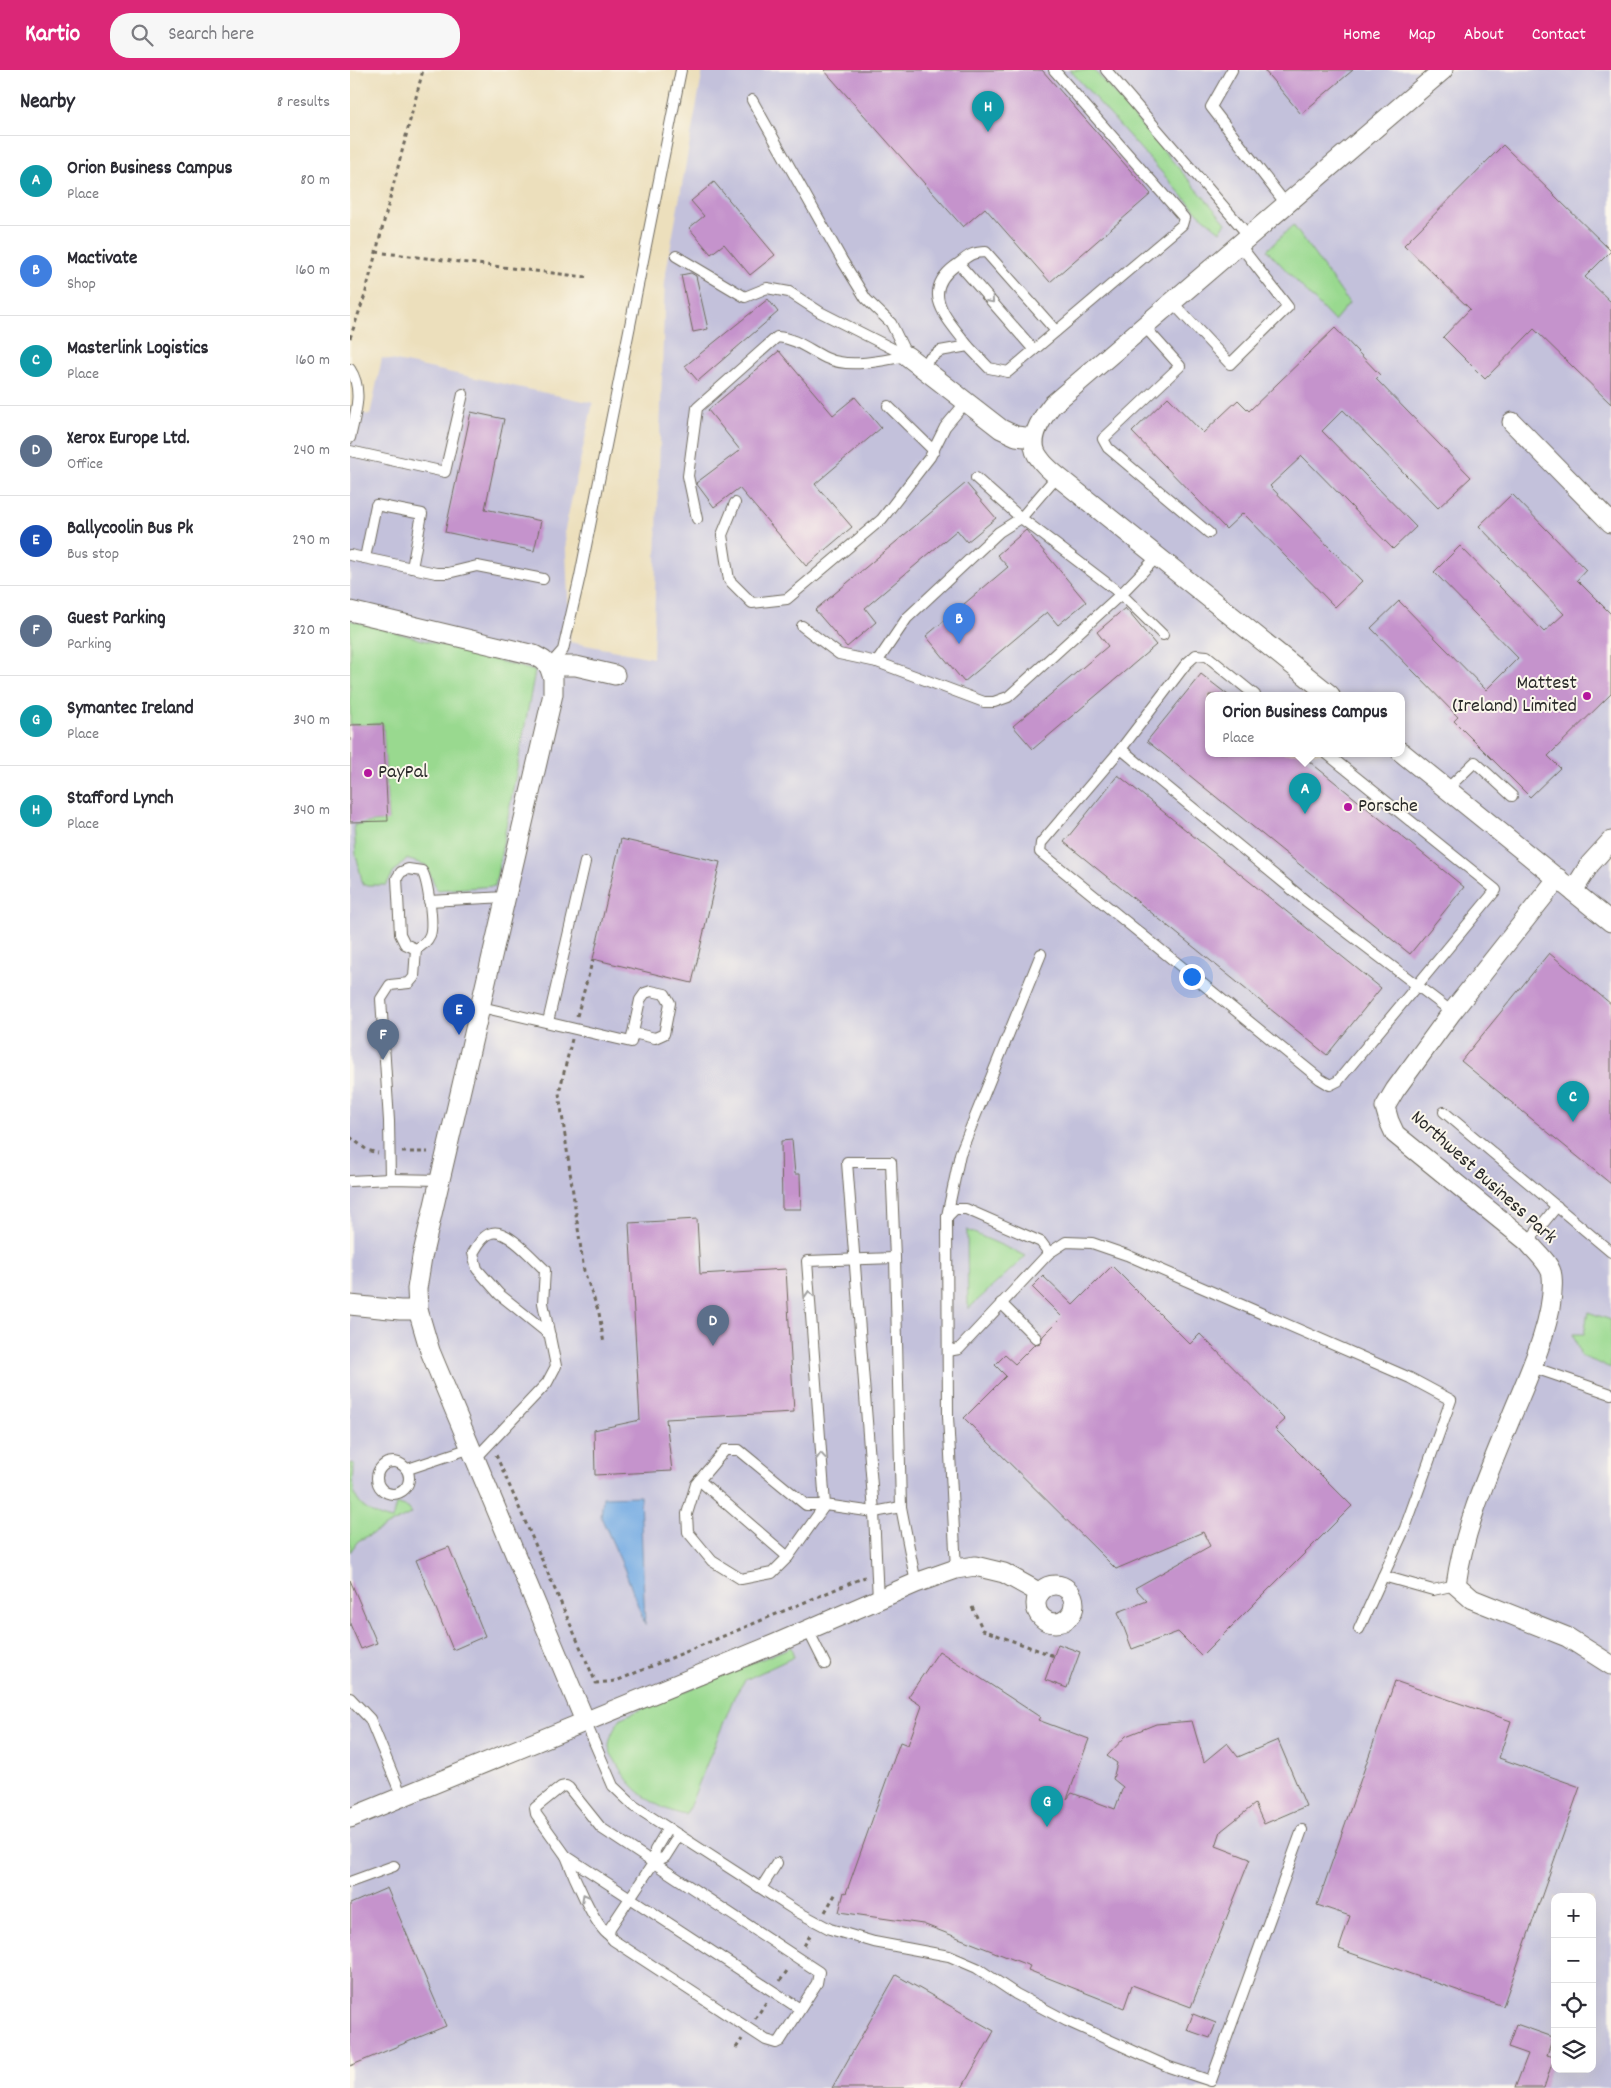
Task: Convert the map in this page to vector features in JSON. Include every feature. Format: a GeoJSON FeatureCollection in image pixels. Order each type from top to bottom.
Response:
{"type":"FeatureCollection","features":[{"type":"Feature","properties":{"kind":"street"},"geometry":{"type":"LineString","coordinates":[[1326,692],[1057,476],[1038,458],[1034,438],[1040,420],[1052,405],[1443,70]]}},
{"type":"Feature","properties":{"kind":"street"},"geometry":{"type":"LineString","coordinates":[[913,361],[1001,429],[1016,436],[1034,438]]}},
{"type":"Feature","properties":{"kind":"street"},"geometry":{"type":"LineString","coordinates":[[1512,422],[1611,523]]}},
{"type":"Feature","properties":{"kind":"street"},"geometry":{"type":"LineString","coordinates":[[350,612],[534,655],[549,666],[553,678],[553,694],[422,1257],[417,1289],[418,1310],[430,1351],[585,1721]]}},
{"type":"Feature","properties":{"kind":"street"},"geometry":{"type":"LineString","coordinates":[[549,666],[576,666],[615,675]]}},
{"type":"Feature","properties":{"kind":"street"},"geometry":{"type":"LineString","coordinates":[[1405,755],[1611,922]]}},
{"type":"Feature","properties":{"kind":"street"},"geometry":{"type":"LineString","coordinates":[[1573,891],[1602,848],[1611,841]]}},
{"type":"Feature","properties":{"kind":"street","name":"Northwest Business Park"},"geometry":{"type":"LineString","coordinates":[[1456,1585],[1459,1562],[1487,1474],[1532,1368],[1551,1304],[1552,1274],[1528,1242],[1395,1134],[1385,1107],[1395,1090],[1452,1012],[1558,878]]}},
{"type":"Feature","properties":{"kind":"street"},"geometry":{"type":"LineString","coordinates":[[350,1305],[418,1310]]}},
{"type":"Feature","properties":{"kind":"street"},"geometry":{"type":"LineString","coordinates":[[350,1818],[808,1630],[916,1583],[956,1569],[975,1566],[1004,1573],[1040,1593]]}},
{"type":"Feature","properties":{"kind":"street"},"geometry":{"type":"LineString","coordinates":[[1456,1585],[1472,1599],[1567,1637],[1611,1665]]}},
{"type":"Feature","properties":{"kind":"lane"},"geometry":{"type":"LineString","coordinates":[[549,666],[563,650],[580,576],[681,70]]}},
{"type":"Feature","properties":{"kind":"lane"},"geometry":{"type":"LineString","coordinates":[[1054,70],[1184,218],[1182,225],[1008,372],[989,368],[968,346],[939,305],[937,288],[945,274],[974,252],[986,252],[1056,331]]}},
{"type":"Feature","properties":{"kind":"lane"},"geometry":{"type":"LineString","coordinates":[[1106,70],[1244,240],[1288,308],[1230,364],[1172,302]]}},
{"type":"Feature","properties":{"kind":"lane"},"geometry":{"type":"LineString","coordinates":[[1232,70],[1211,107],[1286,204]]}},
{"type":"Feature","properties":{"kind":"lane"},"geometry":{"type":"LineString","coordinates":[[752,100],[866,299],[891,323],[913,361]]}},
{"type":"Feature","properties":{"kind":"lane"},"geometry":{"type":"LineString","coordinates":[[676,256],[745,297],[767,288],[789,292],[820,312],[913,361]]}},
{"type":"Feature","properties":{"kind":"lane"},"geometry":{"type":"LineString","coordinates":[[959,264],[1034,350]]}},
{"type":"Feature","properties":{"kind":"lane"},"geometry":{"type":"LineString","coordinates":[[1144,326],[1180,366],[1103,439],[1108,448],[1209,533]]}},
{"type":"Feature","properties":{"kind":"lane"},"geometry":{"type":"LineString","coordinates":[[697,519],[688,476],[697,408],[777,337],[788,338],[828,359],[839,362],[913,361],[940,352],[968,346]]}},
{"type":"Feature","properties":{"kind":"lane"},"geometry":{"type":"LineString","coordinates":[[350,369],[358,382],[358,393],[350,438]]}},
{"type":"Feature","properties":{"kind":"lane"},"geometry":{"type":"LineString","coordinates":[[350,451],[445,472],[463,394]]}},
{"type":"Feature","properties":{"kind":"lane"},"geometry":{"type":"LineString","coordinates":[[735,502],[722,535],[729,580],[752,602],[787,599],[882,519],[934,451],[945,427],[966,402]]}},
{"type":"Feature","properties":{"kind":"lane"},"geometry":{"type":"LineString","coordinates":[[888,406],[934,451]]}},
{"type":"Feature","properties":{"kind":"lane"},"geometry":{"type":"LineString","coordinates":[[877,662],[907,618],[998,532],[1021,518],[1057,476]]}},
{"type":"Feature","properties":{"kind":"lane"},"geometry":{"type":"LineString","coordinates":[[976,478],[1021,518],[1120,594],[1163,635]]}},
{"type":"Feature","properties":{"kind":"lane"},"geometry":{"type":"LineString","coordinates":[[365,558],[376,505],[422,514],[412,568]]}},
{"type":"Feature","properties":{"kind":"lane"},"geometry":{"type":"LineString","coordinates":[[350,555],[412,568],[448,573],[476,566],[543,579]]}},
{"type":"Feature","properties":{"kind":"lane"},"geometry":{"type":"LineString","coordinates":[[802,626],[839,654],[877,662],[984,702],[994,702],[1008,697],[1120,594],[1158,556]]}},
{"type":"Feature","properties":{"kind":"lane"},"geometry":{"type":"LineString","coordinates":[[1251,692],[1207,656],[1196,655],[1186,664],[1120,749],[1041,843],[1040,852],[1320,1079],[1330,1085],[1338,1081],[1496,890],[1331,757]]}},
{"type":"Feature","properties":{"kind":"lane"},"geometry":{"type":"LineString","coordinates":[[1120,749],[1306,901],[1452,1012]]}},
{"type":"Feature","properties":{"kind":"lane"},"geometry":{"type":"LineString","coordinates":[[1447,789],[1475,762],[1512,796]]}},
{"type":"Feature","properties":{"kind":"lane"},"geometry":{"type":"LineString","coordinates":[[548,1022],[585,862]]}},
{"type":"Feature","properties":{"kind":"lane"},"geometry":{"type":"LineString","coordinates":[[408,870],[422,871],[427,880],[429,901],[431,934],[425,945],[416,948],[405,944],[400,934],[397,878],[402,872],[408,870]]}},
{"type":"Feature","properties":{"kind":"lane"},"geometry":{"type":"LineString","coordinates":[[429,901],[506,897]]}},
{"type":"Feature","properties":{"kind":"lane"},"geometry":{"type":"LineString","coordinates":[[390,1179],[389,1121],[381,999],[390,985],[408,983],[414,976],[416,948]]}},
{"type":"Feature","properties":{"kind":"lane"},"geometry":{"type":"LineString","coordinates":[[956,1569],[948,1416],[947,1217],[960,1154],[1041,954]]}},
{"type":"Feature","properties":{"kind":"lane"},"geometry":{"type":"LineString","coordinates":[[481,1007],[631,1042],[633,1033],[642,996],[651,991],[665,994],[670,1003],[664,1034],[655,1038],[633,1033]]}},
{"type":"Feature","properties":{"kind":"lane"},"geometry":{"type":"LineString","coordinates":[[1444,1112],[1611,1252]]}},
{"type":"Feature","properties":{"kind":"lane"},"geometry":{"type":"LineString","coordinates":[[878,1600],[874,1512],[853,1260],[847,1162],[890,1162],[895,1258],[901,1507],[916,1583]]}},
{"type":"Feature","properties":{"kind":"lane"},"geometry":{"type":"LineString","coordinates":[[350,1181],[390,1179],[440,1180]]}},
{"type":"Feature","properties":{"kind":"lane"},"geometry":{"type":"LineString","coordinates":[[1528,1242],[1557,1206]]}},
{"type":"Feature","properties":{"kind":"lane"},"geometry":{"type":"LineString","coordinates":[[947,1217],[956,1209],[966,1209],[1041,1242],[1049,1253]]}},
{"type":"Feature","properties":{"kind":"lane"},"geometry":{"type":"LineString","coordinates":[[408,1470],[473,1454],[491,1442],[547,1382],[556,1366],[550,1335],[543,1303],[545,1270],[505,1234],[493,1232],[484,1237],[473,1252],[477,1269],[498,1294],[550,1335]]}},
{"type":"Feature","properties":{"kind":"lane"},"geometry":{"type":"LineString","coordinates":[[948,1351],[959,1349],[1049,1253],[1066,1242],[1092,1243],[1127,1255],[1410,1378],[1451,1400],[1405,1528],[1359,1629]]}},
{"type":"Feature","properties":{"kind":"lane"},"geometry":{"type":"LineString","coordinates":[[895,1258],[807,1261],[825,1505],[788,1558],[772,1573],[741,1579],[712,1561],[688,1532],[687,1514],[696,1484],[725,1450],[739,1450],[806,1506],[825,1505],[874,1512],[901,1507]]}},
{"type":"Feature","properties":{"kind":"lane"},"geometry":{"type":"LineString","coordinates":[[1001,1303],[1036,1338]]}},
{"type":"Feature","properties":{"kind":"lane"},"geometry":{"type":"LineString","coordinates":[[1532,1368],[1611,1394]]}},
{"type":"Feature","properties":{"kind":"lane"},"geometry":{"type":"LineString","coordinates":[[699,1480],[788,1558]]}},
{"type":"Feature","properties":{"kind":"lane"},"geometry":{"type":"LineString","coordinates":[[1383,1576],[1433,1590],[1456,1585]]}},
{"type":"Feature","properties":{"kind":"lane"},"geometry":{"type":"LineString","coordinates":[[808,1630],[825,1664]]}},
{"type":"Feature","properties":{"kind":"lane"},"geometry":{"type":"LineString","coordinates":[[350,1698],[370,1719],[402,1797]]}},
{"type":"Feature","properties":{"kind":"lane"},"geometry":{"type":"LineString","coordinates":[[585,1721],[613,1786],[634,1806],[818,1923],[830,1929],[874,1942],[949,1956],[977,1968],[1016,1994],[1066,2020],[1169,2067],[1211,2081],[1302,1830]]}},
{"type":"Feature","properties":{"kind":"lane"},"geometry":{"type":"LineString","coordinates":[[566,1786],[575,1794],[597,1826],[819,1972],[820,1975],[780,2041],[776,2043],[766,2040],[613,1940],[600,1926],[574,1877],[566,1856],[536,1814],[535,1808],[561,1787],[566,1786]]}},
{"type":"Feature","properties":{"kind":"lane"},"geometry":{"type":"LineString","coordinates":[[609,1935],[610,1928],[654,1862],[655,1850],[668,1828]]}},
{"type":"Feature","properties":{"kind":"lane"},"geometry":{"type":"LineString","coordinates":[[654,1862],[665,1857],[679,1835]]}},
{"type":"Feature","properties":{"kind":"lane"},"geometry":{"type":"LineString","coordinates":[[566,1856],[800,2009]]}},
{"type":"Feature","properties":{"kind":"lane"},"geometry":{"type":"LineString","coordinates":[[761,1888],[776,1863]]}},
{"type":"Feature","properties":{"kind":"lane"},"geometry":{"type":"LineString","coordinates":[[350,1882],[394,1866]]}},
{"type":"Feature","properties":{"kind":"path"},"geometry":{"type":"LineString","coordinates":[[350,338],[365,294],[423,70]]}},
{"type":"Feature","properties":{"kind":"path"},"geometry":{"type":"LineString","coordinates":[[376,252],[586,277]]}},
{"type":"Feature","properties":{"kind":"path"},"geometry":{"type":"LineString","coordinates":[[593,959],[559,1093],[584,1271],[599,1313],[604,1344]]}},
{"type":"Feature","properties":{"kind":"path"},"geometry":{"type":"LineString","coordinates":[[491,1442],[596,1683],[616,1681],[877,1572]]}},
{"type":"Feature","properties":{"kind":"path"},"geometry":{"type":"LineString","coordinates":[[972,1607],[983,1630],[1054,1656]]}},
{"type":"Feature","properties":{"kind":"path"},"geometry":{"type":"LineString","coordinates":[[736,2048],[797,1957],[836,1893]]}},
{"type":"Feature","properties":{"kind":"shaded area"},"geometry":{"type":"Polygon","coordinates":[[[703,70],[1611,70],[1611,2088],[350,2088],[350,411],[370,415],[382,358],[593,403],[565,529],[570,642],[653,658],[665,278],[703,70]]]}},
{"type":"Feature","properties":{"kind":"green space"},"geometry":{"type":"Polygon","coordinates":[[[1070,70],[1094,70],[1226,223],[1220,231],[1198,213],[1070,70]]]}},
{"type":"Feature","properties":{"kind":"green space"},"geometry":{"type":"Polygon","coordinates":[[[1293,225],[1349,303],[1334,321],[1267,250],[1293,225]]]}},
{"type":"Feature","properties":{"kind":"green space"},"geometry":{"type":"Polygon","coordinates":[[[350,620],[535,671],[495,886],[437,890],[426,865],[406,859],[394,872],[386,885],[363,885],[356,855],[354,825],[388,820],[383,724],[350,725],[350,620]]]}},
{"type":"Feature","properties":{"kind":"green space"},"geometry":{"type":"Polygon","coordinates":[[[967,1230],[1026,1256],[968,1309],[967,1230]]]}},
{"type":"Feature","properties":{"kind":"green space"},"geometry":{"type":"Polygon","coordinates":[[[1588,1312],[1611,1320],[1611,1368],[1581,1356],[1573,1334],[1584,1334],[1588,1312]]]}},
{"type":"Feature","properties":{"kind":"green space"},"geometry":{"type":"Polygon","coordinates":[[[350,1463],[354,1464],[355,1495],[363,1506],[374,1514],[392,1520],[396,1504],[408,1508],[412,1513],[358,1541],[350,1552],[350,1463]]]}},
{"type":"Feature","properties":{"kind":"green space"},"geometry":{"type":"Polygon","coordinates":[[[791,1647],[794,1657],[745,1680],[734,1697],[686,1815],[654,1803],[635,1789],[621,1770],[609,1748],[612,1735],[621,1718],[791,1647]]]}},
{"type":"Feature","properties":{"kind":"water"},"geometry":{"type":"Polygon","coordinates":[[[640,1496],[645,1625],[624,1568],[601,1517],[603,1497],[640,1496]]]}},
{"type":"Feature","properties":{"kind":"building"},"geometry":{"type":"Polygon","coordinates":[[[824,70],[1042,70],[1151,194],[1050,282],[985,208],[963,227],[824,70]]]}},
{"type":"Feature","properties":{"kind":"building"},"geometry":{"type":"Polygon","coordinates":[[[1264,70],[1353,70],[1301,114],[1264,70]]]}},
{"type":"Feature","properties":{"kind":"building"},"geometry":{"type":"Polygon","coordinates":[[[1503,145],[1611,251],[1585,277],[1611,302],[1611,404],[1534,329],[1485,379],[1443,337],[1470,309],[1404,245],[1503,145]]]}},
{"type":"Feature","properties":{"kind":"building"},"geometry":{"type":"Polygon","coordinates":[[[714,182],[775,255],[750,275],[724,244],[711,254],[689,228],[704,216],[691,201],[714,182]]]}},
{"type":"Feature","properties":{"kind":"building"},"geometry":{"type":"Polygon","coordinates":[[[691,273],[696,276],[708,329],[693,332],[681,275],[691,273]]]}},
{"type":"Feature","properties":{"kind":"building"},"geometry":{"type":"Polygon","coordinates":[[[768,299],[778,312],[698,381],[685,366],[768,299]]]}},
{"type":"Feature","properties":{"kind":"building"},"geometry":{"type":"Polygon","coordinates":[[[1335,328],[1380,375],[1376,379],[1471,477],[1438,508],[1343,410],[1322,431],[1416,527],[1393,549],[1302,456],[1270,486],[1362,581],[1335,607],[1243,513],[1226,529],[1132,432],[1168,397],[1203,433],[1238,400],[1249,411],[1335,328]]]}},
{"type":"Feature","properties":{"kind":"building"},"geometry":{"type":"Polygon","coordinates":[[[779,351],[833,415],[855,397],[881,428],[815,484],[852,527],[806,566],[739,488],[714,507],[696,483],[740,450],[708,410],[779,351]]]}},
{"type":"Feature","properties":{"kind":"building"},"geometry":{"type":"Polygon","coordinates":[[[471,412],[504,419],[485,509],[541,521],[534,551],[445,532],[471,412]]]}},
{"type":"Feature","properties":{"kind":"building"},"geometry":{"type":"Polygon","coordinates":[[[966,483],[996,518],[967,542],[957,530],[865,608],[876,622],[847,647],[815,610],[966,483]]]}},
{"type":"Feature","properties":{"kind":"building"},"geometry":{"type":"Polygon","coordinates":[[[1512,494],[1586,570],[1577,580],[1611,614],[1611,694],[1548,756],[1560,768],[1530,797],[1454,721],[1458,717],[1371,628],[1399,601],[1486,690],[1518,658],[1434,572],[1460,546],[1544,632],[1564,614],[1479,526],[1512,494]]]}},
{"type":"Feature","properties":{"kind":"building"},"geometry":{"type":"Polygon","coordinates":[[[1026,530],[1086,602],[1058,625],[1047,612],[964,682],[926,636],[1008,567],[997,555],[1026,530]]]}},
{"type":"Feature","properties":{"kind":"building"},"geometry":{"type":"Polygon","coordinates":[[[1125,608],[1156,645],[1033,749],[1013,726],[1108,646],[1097,632],[1125,608]]]}},
{"type":"Feature","properties":{"kind":"building"},"geometry":{"type":"Polygon","coordinates":[[[1201,674],[1224,692],[1205,692],[1205,757],[1304,757],[1464,887],[1410,954],[1147,741],[1201,674]]]}},
{"type":"Feature","properties":{"kind":"building","name":"PayPal"},"geometry":{"type":"Polygon","coordinates":[[[383,724],[388,821],[350,822],[350,725],[383,724]]]}},
{"type":"Feature","properties":{"kind":"building"},"geometry":{"type":"Polygon","coordinates":[[[1118,775],[1381,988],[1327,1055],[1064,842],[1118,775]]]}},
{"type":"Feature","properties":{"kind":"building"},"geometry":{"type":"Polygon","coordinates":[[[621,839],[720,862],[692,983],[593,959],[621,839]]]}},
{"type":"Feature","properties":{"kind":"building"},"geometry":{"type":"Polygon","coordinates":[[[1549,953],[1611,1004],[1611,1184],[1461,1061],[1549,953]]]}},
{"type":"Feature","properties":{"kind":"building"},"geometry":{"type":"Polygon","coordinates":[[[792,1140],[795,1174],[800,1174],[801,1209],[782,1209],[781,1141],[792,1140]]]}},
{"type":"Feature","properties":{"kind":"building"},"geometry":{"type":"Polygon","coordinates":[[[697,1219],[700,1274],[786,1269],[794,1412],[666,1419],[672,1471],[595,1475],[594,1430],[640,1420],[629,1223],[697,1219]]]}},
{"type":"Feature","properties":{"kind":"building"},"geometry":{"type":"Polygon","coordinates":[[[1112,1266],[1190,1344],[1200,1334],[1285,1420],[1275,1429],[1352,1506],[1202,1656],[1178,1632],[1132,1649],[1118,1612],[1147,1601],[1135,1588],[1210,1546],[1203,1532],[1116,1569],[964,1418],[1006,1376],[995,1365],[1005,1355],[1015,1364],[1034,1345],[1040,1343],[1043,1336],[1062,1317],[1032,1287],[1043,1276],[1073,1305],[1112,1266]]]}},
{"type":"Feature","properties":{"kind":"building"},"geometry":{"type":"Polygon","coordinates":[[[449,1547],[485,1636],[453,1650],[416,1560],[449,1547]]]}},
{"type":"Feature","properties":{"kind":"building"},"geometry":{"type":"Polygon","coordinates":[[[350,1580],[377,1643],[361,1649],[350,1624],[350,1580]]]}},
{"type":"Feature","properties":{"kind":"building"},"geometry":{"type":"Polygon","coordinates":[[[1058,1644],[1080,1652],[1067,1688],[1045,1680],[1058,1644]]]}},
{"type":"Feature","properties":{"kind":"building"},"geometry":{"type":"Polygon","coordinates":[[[939,1651],[1040,1717],[1038,1720],[1089,1739],[1067,1799],[1072,1793],[1115,1809],[1123,1787],[1113,1779],[1117,1763],[1107,1756],[1126,1736],[1156,1724],[1192,1721],[1204,1762],[1227,1743],[1238,1757],[1278,1740],[1306,1806],[1264,1824],[1255,1804],[1221,1831],[1216,1846],[1250,1859],[1191,2007],[1132,1985],[1124,2008],[1028,1970],[1030,1966],[923,1924],[839,1912],[844,1892],[846,1893],[900,1742],[908,1745],[922,1706],[908,1697],[939,1651]]]}},
{"type":"Feature","properties":{"kind":"building"},"geometry":{"type":"Polygon","coordinates":[[[1395,1681],[1511,1721],[1499,1758],[1580,1787],[1503,2006],[1339,1949],[1350,1916],[1317,1905],[1395,1681]]]}},
{"type":"Feature","properties":{"kind":"building"},"geometry":{"type":"Polygon","coordinates":[[[387,1888],[446,2026],[350,2066],[350,1904],[387,1888]]]}},
{"type":"Feature","properties":{"kind":"building"},"geometry":{"type":"Polygon","coordinates":[[[896,1975],[994,2031],[962,2088],[832,2088],[896,1975]]]}},
{"type":"Feature","properties":{"kind":"building"},"geometry":{"type":"Polygon","coordinates":[[[1193,2014],[1216,2023],[1210,2038],[1187,2030],[1193,2014]]]}},
{"type":"Feature","properties":{"kind":"building"},"geometry":{"type":"Polygon","coordinates":[[[1516,2024],[1551,2036],[1547,2055],[1551,2056],[1551,2066],[1544,2088],[1515,2088],[1528,2054],[1508,2047],[1516,2024]]]}},
{"type":"Feature","properties":{"kind":"place","name":"Stafford Lynch"},"geometry":{"type":"Point","coordinates":[988,132]}},
{"type":"Feature","properties":{"kind":"place","name":"Mactivate"},"geometry":{"type":"Point","coordinates":[959,644]}},
{"type":"Feature","properties":{"kind":"place","name":"Mattest (Ireland) Limited"},"geometry":{"type":"Point","coordinates":[1587,696]}},
{"type":"Feature","properties":{"kind":"place","name":"PayPal"},"geometry":{"type":"Point","coordinates":[368,773]}},
{"type":"Feature","properties":{"kind":"place","name":"Porsche"},"geometry":{"type":"Point","coordinates":[1348,807]}},
{"type":"Feature","properties":{"kind":"place","name":"Orion Business Campus"},"geometry":{"type":"Point","coordinates":[1305,814]}},
{"type":"Feature","properties":{"kind":"place","name":"Ballycoolin Bus Pk"},"geometry":{"type":"Point","coordinates":[459,1035]}},
{"type":"Feature","properties":{"kind":"place","name":"Guest Parking"},"geometry":{"type":"Point","coordinates":[383,1060]}},
{"type":"Feature","properties":{"kind":"place","name":"Masterlink Logistics"},"geometry":{"type":"Point","coordinates":[1573,1122]}},
{"type":"Feature","properties":{"kind":"place","name":"Xerox Europe Ltd."},"geometry":{"type":"Point","coordinates":[713,1346]}},
{"type":"Feature","properties":{"kind":"place","name":"Symantec Ireland"},"geometry":{"type":"Point","coordinates":[1047,1827]}}]}
